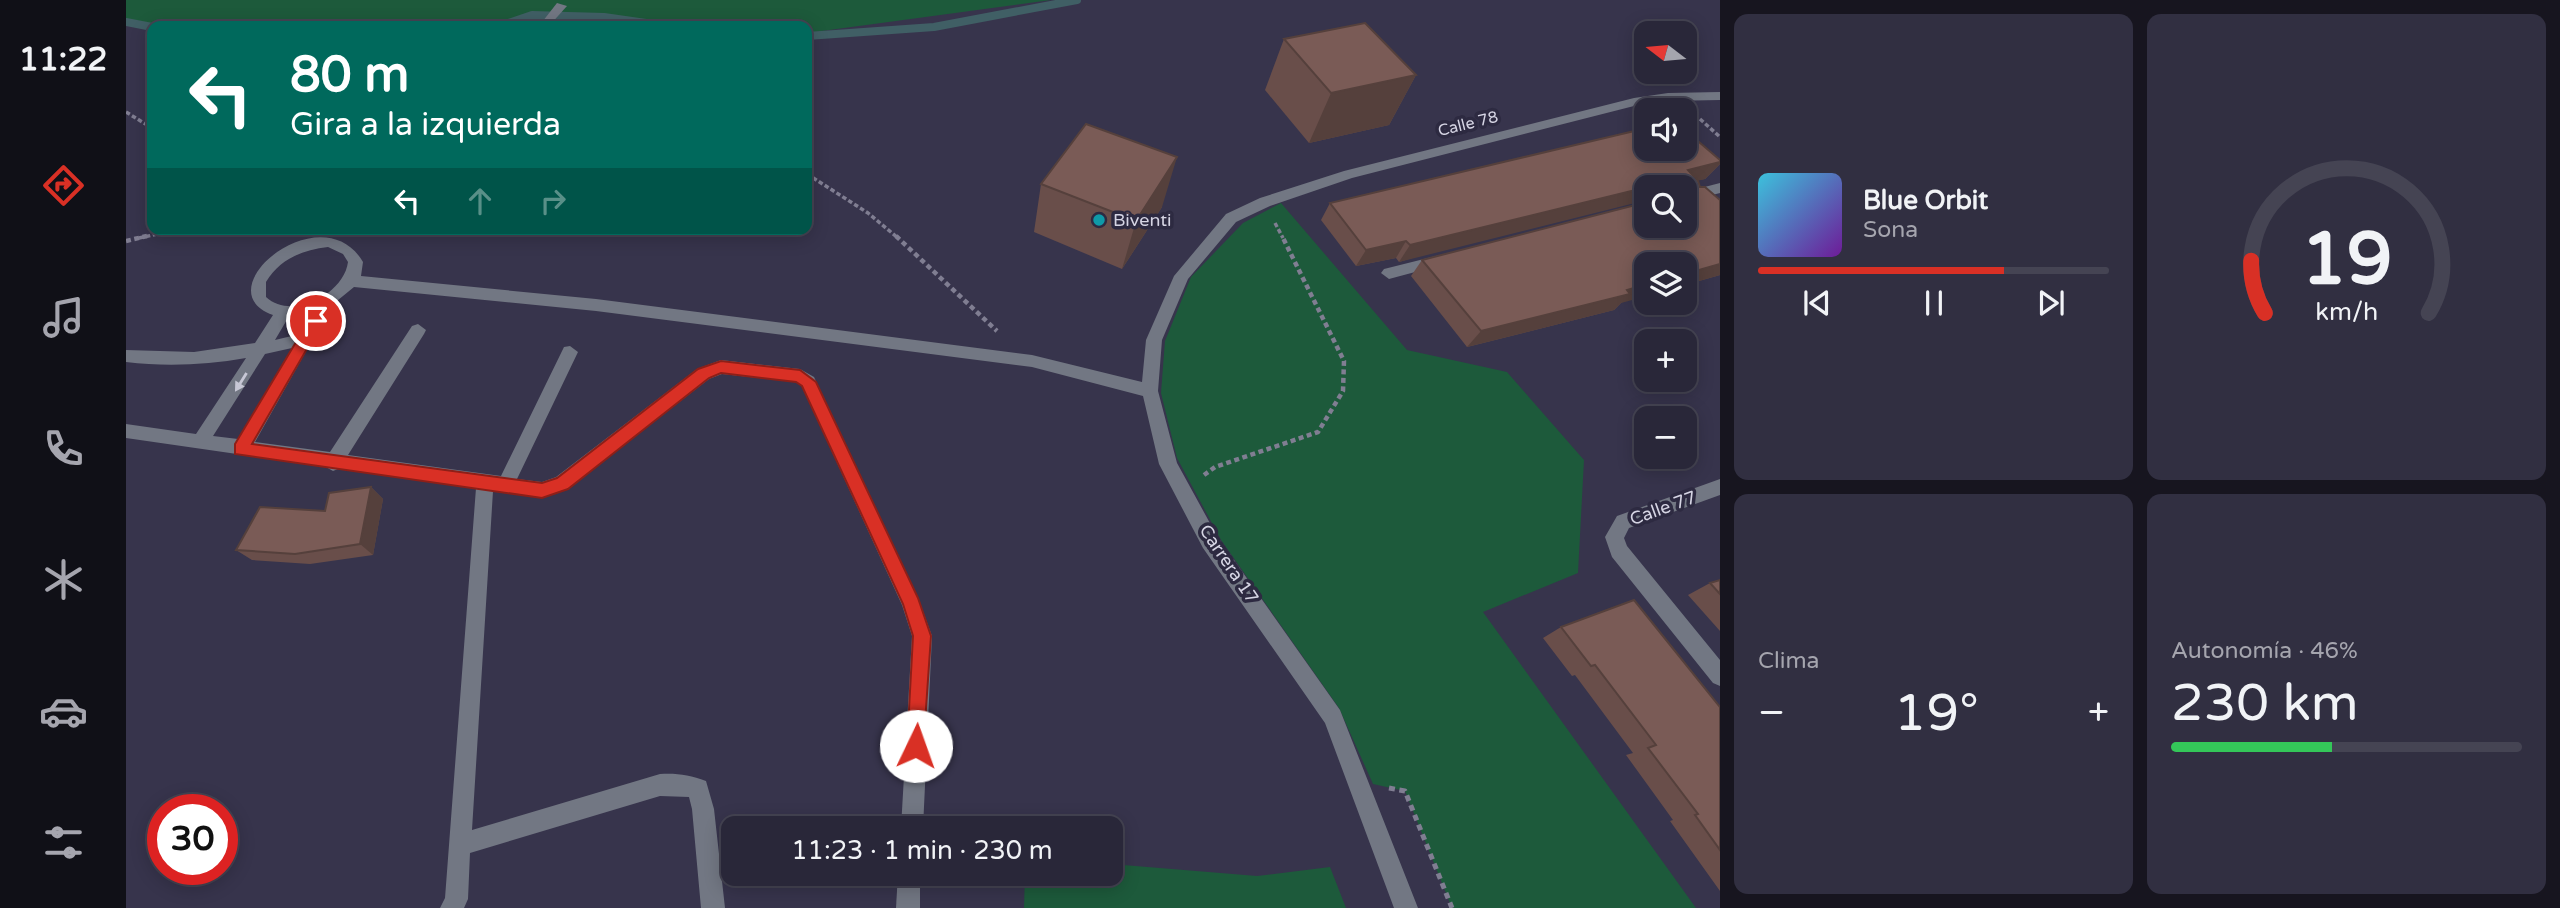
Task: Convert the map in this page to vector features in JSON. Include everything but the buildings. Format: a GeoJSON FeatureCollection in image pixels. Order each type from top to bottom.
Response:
{"type":"FeatureCollection","features":[{"type":"Feature","properties":{"kind":"street"},"geometry":{"type":"LineString","coordinates":[[548,21],[561,6]]}},
{"type":"Feature","properties":{"kind":"street"},"geometry":{"type":"LineString","coordinates":[[1705,96],[1720,107]]}},
{"type":"Feature","properties":{"kind":"street","name":"Calle 78"},"geometry":{"type":"LineString","coordinates":[[1231,218],[1265,202],[1349,174],[1465,143],[1634,102],[1720,96]]}},
{"type":"Feature","properties":{"kind":"street"},"geometry":{"type":"LineString","coordinates":[[1697,194],[1720,188]]}},
{"type":"Feature","properties":{"kind":"street","name":"Carrera 17"},"geometry":{"type":"LineString","coordinates":[[1231,218],[1182,276],[1154,340],[1150,391],[1168,464],[1210,542],[1333,717],[1406,908]]}},
{"type":"Feature","properties":{"kind":"street"},"geometry":{"type":"LineString","coordinates":[[329,242],[344,246],[354,255],[357,267],[351,281],[326,302],[305,310],[284,312],[268,308],[258,299],[256,287],[262,273],[291,250],[311,243],[329,242]]}},
{"type":"Feature","properties":{"kind":"street"},"geometry":{"type":"LineString","coordinates":[[1389,273],[1457,256]]}},
{"type":"Feature","properties":{"kind":"street"},"geometry":{"type":"LineString","coordinates":[[351,281],[609,307],[1032,361],[1150,391]]}},
{"type":"Feature","properties":{"kind":"street"},"geometry":{"type":"LineString","coordinates":[[241,449],[326,302]]}},
{"type":"Feature","properties":{"kind":"street"},"geometry":{"type":"LineString","coordinates":[[200,443],[284,312]]}},
{"type":"Feature","properties":{"kind":"street"},"geometry":{"type":"LineString","coordinates":[[333,463],[418,330]]}},
{"type":"Feature","properties":{"kind":"street"},"geometry":{"type":"LineString","coordinates":[[126,356],[195,357],[261,349],[306,339]]}},
{"type":"Feature","properties":{"kind":"street"},"geometry":{"type":"LineString","coordinates":[[452,908],[495,484],[570,352]]}},
{"type":"Feature","properties":{"kind":"street"},"geometry":{"type":"LineString","coordinates":[[126,431],[333,463],[542,491],[562,484],[704,374],[721,367],[800,376],[808,382],[911,604],[922,636],[913,816]]}},
{"type":"Feature","properties":{"kind":"street","name":"Calle 77"},"geometry":{"type":"LineString","coordinates":[[1720,487],[1623,522],[1614,537],[1619,551],[1720,676]]}},
{"type":"Feature","properties":{"kind":"street"},"geometry":{"type":"LineString","coordinates":[[459,845],[660,785],[681,784],[698,789],[704,810],[713,908]]}},
{"type":"Feature","properties":{"kind":"street"},"geometry":{"type":"LineString","coordinates":[[908,908],[909,886]]}},
{"type":"Feature","properties":{"kind":"path"},"geometry":{"type":"LineString","coordinates":[[126,112],[147,125]]}},
{"type":"Feature","properties":{"kind":"path"},"geometry":{"type":"LineString","coordinates":[[1697,115],[1720,138]]}},
{"type":"Feature","properties":{"kind":"path"},"geometry":{"type":"LineString","coordinates":[[812,177],[868,213],[1032,361]]}},
{"type":"Feature","properties":{"kind":"path"},"geometry":{"type":"LineString","coordinates":[[1200,479],[1215,467],[1318,432],[1343,391],[1345,360],[1274,222]]}},
{"type":"Feature","properties":{"kind":"path"},"geometry":{"type":"LineString","coordinates":[[126,241],[154,235]]}},
{"type":"Feature","properties":{"kind":"path"},"geometry":{"type":"LineString","coordinates":[[1384,786],[1405,791],[1452,908]]}},
{"type":"Feature","properties":{"kind":"green space"},"geometry":{"type":"Polygon","coordinates":[[[126,0],[1051,0],[812,32],[812,21],[598,21],[553,16],[535,21],[147,21],[147,26],[126,22],[126,0]]]}},
{"type":"Feature","properties":{"kind":"green space"},"geometry":{"type":"Polygon","coordinates":[[[1281,203],[1407,350],[1507,372],[1584,460],[1578,573],[1483,612],[1696,908],[1452,908],[1405,791],[1373,784],[1339,708],[1221,540],[1177,458],[1161,393],[1165,341],[1191,277],[1243,223],[1281,203]]]}},
{"type":"Feature","properties":{"kind":"green space"},"geometry":{"type":"Polygon","coordinates":[[[1123,865],[1257,876],[1330,867],[1346,908],[1024,908],[1025,886],[1123,886],[1123,865]]]}},
{"type":"Feature","properties":{"kind":"waterway"},"geometry":{"type":"LineString","coordinates":[[812,36],[934,27],[1077,0]]}},
{"type":"Feature","properties":{"kind":"waterway"},"geometry":{"type":"LineString","coordinates":[[515,21],[532,15],[604,17],[632,21]]}},
{"type":"Feature","properties":{"kind":"waterway"},"geometry":{"type":"LineString","coordinates":[[126,22],[147,26]]}},
{"type":"Feature","properties":{"kind":"place","name":"Biventi"},"geometry":{"type":"Point","coordinates":[1099,220]}},
{"type":"Feature","properties":{"kind":"route"},"geometry":{"type":"LineString","coordinates":[[316,321],[241,449],[542,491],[562,484],[704,374],[721,367],[800,376],[808,382],[911,604],[922,636],[916,746]]}}]}
